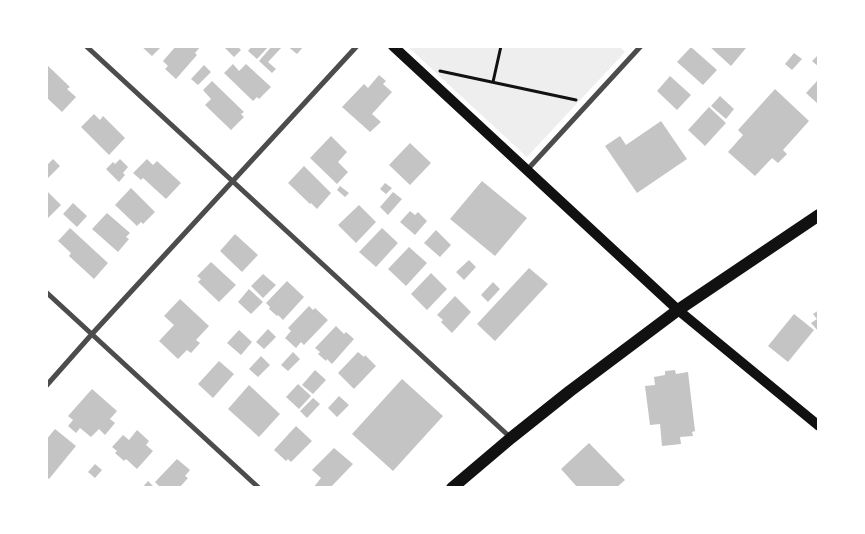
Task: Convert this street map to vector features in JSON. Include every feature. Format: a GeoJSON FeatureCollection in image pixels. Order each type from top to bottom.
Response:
{"type":"FeatureCollection","features":[{"type":"Feature","properties":{"kind":"main road"},"geometry":{"type":"LineString","coordinates":[[393,46],[678,310],[819,426]]}},
{"type":"Feature","properties":{"kind":"main road"},"geometry":{"type":"LineString","coordinates":[[452,488],[570,391],[678,310],[819,215]]}},
{"type":"Feature","properties":{"kind":"street"},"geometry":{"type":"LineString","coordinates":[[86,46],[511,438]]}},
{"type":"Feature","properties":{"kind":"street"},"geometry":{"type":"LineString","coordinates":[[46,386],[357,46]]}},
{"type":"Feature","properties":{"kind":"street"},"geometry":{"type":"LineString","coordinates":[[527,170],[642,46]]}},
{"type":"Feature","properties":{"kind":"street"},"geometry":{"type":"LineString","coordinates":[[46,292],[259,488]]}},
{"type":"Feature","properties":{"kind":"path"},"geometry":{"type":"LineString","coordinates":[[493,82],[501,46]]}},
{"type":"Feature","properties":{"kind":"path"},"geometry":{"type":"LineString","coordinates":[[414,66],[589,103]]}},
{"type":"Feature","properties":{"kind":"shaded area"},"geometry":{"type":"Polygon","coordinates":[[[407,46],[619,46],[625,52],[527,157],[407,46]]]}},
{"type":"Feature","properties":{"kind":"building"},"geometry":{"type":"Polygon","coordinates":[[[141,46],[162,46],[152,56],[141,46]]]}},
{"type":"Feature","properties":{"kind":"building"},"geometry":{"type":"Polygon","coordinates":[[[176,46],[201,46],[195,53],[197,55],[176,79],[165,69],[168,66],[163,61],[176,46]]]}},
{"type":"Feature","properties":{"kind":"building"},"geometry":{"type":"Polygon","coordinates":[[[223,46],[237,46],[241,50],[234,57],[223,46]]]}},
{"type":"Feature","properties":{"kind":"building"},"geometry":{"type":"Polygon","coordinates":[[[252,46],[269,46],[257,59],[248,51],[252,46]]]}},
{"type":"Feature","properties":{"kind":"building"},"geometry":{"type":"Polygon","coordinates":[[[272,46],[283,46],[268,62],[276,69],[272,73],[259,61],[272,46]]]}},
{"type":"Feature","properties":{"kind":"building"},"geometry":{"type":"Polygon","coordinates":[[[287,46],[304,46],[297,54],[287,46]]]}},
{"type":"Feature","properties":{"kind":"building"},"geometry":{"type":"Polygon","coordinates":[[[709,46],[744,46],[746,48],[731,66],[709,46]]]}},
{"type":"Feature","properties":{"kind":"building"},"geometry":{"type":"Polygon","coordinates":[[[691,47],[717,70],[703,85],[677,62],[691,47]]]}},
{"type":"Feature","properties":{"kind":"building"},"geometry":{"type":"Polygon","coordinates":[[[794,53],[802,59],[792,70],[785,64],[794,53]]]}},
{"type":"Feature","properties":{"kind":"building"},"geometry":{"type":"Polygon","coordinates":[[[819,54],[819,67],[812,61],[819,54]]]}},
{"type":"Feature","properties":{"kind":"building"},"geometry":{"type":"Polygon","coordinates":[[[46,64],[70,87],[67,89],[76,97],[62,112],[46,97],[46,64]]]}},
{"type":"Feature","properties":{"kind":"building"},"geometry":{"type":"Polygon","coordinates":[[[233,64],[239,71],[246,64],[271,87],[259,99],[257,97],[253,101],[224,73],[233,64]]]}},
{"type":"Feature","properties":{"kind":"building"},"geometry":{"type":"Polygon","coordinates":[[[204,65],[211,72],[198,85],[191,79],[204,65]]]}},
{"type":"Feature","properties":{"kind":"building"},"geometry":{"type":"Polygon","coordinates":[[[379,75],[386,81],[383,84],[392,92],[372,114],[381,122],[370,132],[342,107],[364,84],[368,88],[379,75]]]}},
{"type":"Feature","properties":{"kind":"building"},"geometry":{"type":"Polygon","coordinates":[[[670,76],[691,95],[677,110],[657,91],[670,76]]]}},
{"type":"Feature","properties":{"kind":"building"},"geometry":{"type":"Polygon","coordinates":[[[212,81],[244,112],[241,114],[244,117],[231,130],[205,105],[211,99],[203,90],[212,81]]]}},
{"type":"Feature","properties":{"kind":"building"},"geometry":{"type":"Polygon","coordinates":[[[817,81],[819,82],[819,101],[817,103],[806,93],[817,81]]]}},
{"type":"Feature","properties":{"kind":"building"},"geometry":{"type":"Polygon","coordinates":[[[775,89],[809,121],[783,150],[787,154],[778,163],[772,158],[755,176],[728,152],[743,135],[738,130],[775,89]]]}},
{"type":"Feature","properties":{"kind":"building"},"geometry":{"type":"Polygon","coordinates":[[[720,96],[734,109],[726,119],[711,106],[720,96]]]}},
{"type":"Feature","properties":{"kind":"building"},"geometry":{"type":"Polygon","coordinates":[[[709,107],[726,123],[705,146],[688,130],[709,107]]]}},
{"type":"Feature","properties":{"kind":"building"},"geometry":{"type":"Polygon","coordinates":[[[94,114],[100,120],[103,116],[125,138],[109,155],[81,127],[94,114]]]}},
{"type":"Feature","properties":{"kind":"building"},"geometry":{"type":"Polygon","coordinates":[[[661,121],[687,159],[637,193],[605,146],[620,136],[626,145],[661,121]]]}},
{"type":"Feature","properties":{"kind":"building"},"geometry":{"type":"Polygon","coordinates":[[[331,136],[347,152],[338,162],[348,172],[337,184],[310,158],[331,136]]]}},
{"type":"Feature","properties":{"kind":"building"},"geometry":{"type":"Polygon","coordinates":[[[410,143],[431,163],[410,185],[389,165],[410,143]]]}},
{"type":"Feature","properties":{"kind":"building"},"geometry":{"type":"Polygon","coordinates":[[[53,159],[60,166],[48,178],[46,176],[46,166],[53,159]]]}},
{"type":"Feature","properties":{"kind":"building"},"geometry":{"type":"Polygon","coordinates":[[[120,159],[128,167],[123,173],[125,175],[119,182],[106,169],[113,162],[115,164],[120,159]]]}},
{"type":"Feature","properties":{"kind":"building"},"geometry":{"type":"Polygon","coordinates":[[[147,159],[153,165],[157,161],[181,183],[166,199],[143,178],[141,180],[133,173],[147,159]]]}},
{"type":"Feature","properties":{"kind":"building"},"geometry":{"type":"Polygon","coordinates":[[[304,166],[331,193],[317,209],[288,183],[304,166]]]}},
{"type":"Feature","properties":{"kind":"building"},"geometry":{"type":"Polygon","coordinates":[[[482,181],[527,218],[495,256],[450,219],[482,181]]]}},
{"type":"Feature","properties":{"kind":"building"},"geometry":{"type":"Polygon","coordinates":[[[385,183],[392,188],[386,194],[380,189],[385,183]]]}},
{"type":"Feature","properties":{"kind":"building"},"geometry":{"type":"Polygon","coordinates":[[[340,186],[349,193],[345,197],[337,190],[340,186]]]}},
{"type":"Feature","properties":{"kind":"building"},"geometry":{"type":"Polygon","coordinates":[[[131,188],[155,212],[143,224],[141,222],[137,226],[115,205],[131,188]]]}},
{"type":"Feature","properties":{"kind":"building"},"geometry":{"type":"Polygon","coordinates":[[[46,190],[61,205],[46,220],[46,190]]]}},
{"type":"Feature","properties":{"kind":"building"},"geometry":{"type":"Polygon","coordinates":[[[393,192],[402,199],[388,215],[380,207],[393,192]]]}},
{"type":"Feature","properties":{"kind":"building"},"geometry":{"type":"Polygon","coordinates":[[[73,203],[87,216],[77,227],[63,214],[73,203]]]}},
{"type":"Feature","properties":{"kind":"building"},"geometry":{"type":"Polygon","coordinates":[[[359,205],[376,222],[356,243],[338,225],[359,205]]]}},
{"type":"Feature","properties":{"kind":"building"},"geometry":{"type":"Polygon","coordinates":[[[410,211],[415,215],[418,212],[427,221],[415,235],[400,222],[410,211]]]}},
{"type":"Feature","properties":{"kind":"building"},"geometry":{"type":"Polygon","coordinates":[[[107,213],[130,233],[126,237],[129,239],[118,252],[92,229],[107,213]]]}},
{"type":"Feature","properties":{"kind":"building"},"geometry":{"type":"Polygon","coordinates":[[[70,228],[108,263],[94,279],[69,256],[71,253],[58,241],[70,228]]]}},
{"type":"Feature","properties":{"kind":"building"},"geometry":{"type":"Polygon","coordinates":[[[382,228],[398,243],[376,267],[359,252],[382,228]]]}},
{"type":"Feature","properties":{"kind":"building"},"geometry":{"type":"Polygon","coordinates":[[[436,230],[451,245],[440,257],[424,243],[436,230]]]}},
{"type":"Feature","properties":{"kind":"building"},"geometry":{"type":"Polygon","coordinates":[[[235,234],[258,255],[242,272],[220,251],[235,234]]]}},
{"type":"Feature","properties":{"kind":"building"},"geometry":{"type":"Polygon","coordinates":[[[409,247],[427,263],[406,286],[388,269],[409,247]]]}},
{"type":"Feature","properties":{"kind":"building"},"geometry":{"type":"Polygon","coordinates":[[[469,260],[476,267],[464,280],[456,272],[469,260]]]}},
{"type":"Feature","properties":{"kind":"building"},"geometry":{"type":"Polygon","coordinates":[[[211,262],[236,285],[219,302],[198,282],[201,279],[197,276],[211,262]]]}},
{"type":"Feature","properties":{"kind":"building"},"geometry":{"type":"Polygon","coordinates":[[[529,268],[548,284],[495,341],[477,324],[529,268]]]}},
{"type":"Feature","properties":{"kind":"building"},"geometry":{"type":"Polygon","coordinates":[[[431,273],[447,289],[427,310],[411,294],[431,273]]]}},
{"type":"Feature","properties":{"kind":"building"},"geometry":{"type":"Polygon","coordinates":[[[263,274],[276,285],[263,298],[251,286],[263,274]]]}},
{"type":"Feature","properties":{"kind":"building"},"geometry":{"type":"Polygon","coordinates":[[[287,281],[304,297],[283,320],[269,309],[270,307],[266,303],[287,281]]]}},
{"type":"Feature","properties":{"kind":"building"},"geometry":{"type":"Polygon","coordinates":[[[493,282],[500,289],[488,302],[481,295],[493,282]]]}},
{"type":"Feature","properties":{"kind":"building"},"geometry":{"type":"Polygon","coordinates":[[[249,289],[263,302],[251,314],[238,302],[249,289]]]}},
{"type":"Feature","properties":{"kind":"building"},"geometry":{"type":"Polygon","coordinates":[[[455,296],[471,312],[452,333],[437,315],[455,296]]]}},
{"type":"Feature","properties":{"kind":"building"},"geometry":{"type":"Polygon","coordinates":[[[180,299],[209,326],[196,340],[200,343],[191,353],[187,350],[178,359],[159,341],[174,325],[164,316],[180,299]]]}},
{"type":"Feature","properties":{"kind":"building"},"geometry":{"type":"Polygon","coordinates":[[[309,306],[313,310],[315,308],[328,320],[304,345],[301,342],[296,348],[285,338],[291,331],[288,328],[309,306]]]}},
{"type":"Feature","properties":{"kind":"building"},"geometry":{"type":"Polygon","coordinates":[[[819,310],[819,332],[811,323],[817,319],[813,314],[819,310]]]}},
{"type":"Feature","properties":{"kind":"building"},"geometry":{"type":"Polygon","coordinates":[[[794,314],[814,330],[788,362],[768,346],[794,314]]]}},
{"type":"Feature","properties":{"kind":"building"},"geometry":{"type":"Polygon","coordinates":[[[336,326],[344,334],[346,332],[354,339],[332,364],[318,354],[320,352],[315,348],[336,326]]]}},
{"type":"Feature","properties":{"kind":"building"},"geometry":{"type":"Polygon","coordinates":[[[268,329],[276,337],[264,349],[256,342],[268,329]]]}},
{"type":"Feature","properties":{"kind":"building"},"geometry":{"type":"Polygon","coordinates":[[[239,330],[252,342],[241,355],[227,343],[239,330]]]}},
{"type":"Feature","properties":{"kind":"building"},"geometry":{"type":"Polygon","coordinates":[[[293,352],[300,359],[288,371],[281,365],[293,352]]]}},
{"type":"Feature","properties":{"kind":"building"},"geometry":{"type":"Polygon","coordinates":[[[358,352],[364,357],[365,355],[376,366],[354,389],[338,373],[358,352]]]}},
{"type":"Feature","properties":{"kind":"building"},"geometry":{"type":"Polygon","coordinates":[[[261,356],[270,365],[258,377],[249,369],[261,356]]]}},
{"type":"Feature","properties":{"kind":"building"},"geometry":{"type":"Polygon","coordinates":[[[219,361],[234,374],[213,398],[198,384],[219,361]]]}},
{"type":"Feature","properties":{"kind":"building"},"geometry":{"type":"Polygon","coordinates":[[[315,370],[326,380],[313,394],[302,385],[315,370]]]}},
{"type":"Feature","properties":{"kind":"building"},"geometry":{"type":"Polygon","coordinates":[[[675,370],[676,374],[688,372],[695,431],[692,432],[693,436],[680,437],[681,444],[662,446],[660,424],[650,425],[645,386],[655,385],[654,377],[665,375],[665,371],[675,370]]]}},
{"type":"Feature","properties":{"kind":"building"},"geometry":{"type":"Polygon","coordinates":[[[402,379],[443,416],[393,471],[352,434],[402,379]]]}},
{"type":"Feature","properties":{"kind":"building"},"geometry":{"type":"Polygon","coordinates":[[[298,384],[311,396],[299,409],[286,397],[298,384]]]}},
{"type":"Feature","properties":{"kind":"building"},"geometry":{"type":"Polygon","coordinates":[[[249,385],[280,414],[259,437],[228,409],[249,385]]]}},
{"type":"Feature","properties":{"kind":"building"},"geometry":{"type":"Polygon","coordinates":[[[92,389],[117,411],[110,419],[115,423],[105,435],[99,429],[91,437],[80,428],[76,433],[68,426],[73,420],[68,416],[92,389]]]}},
{"type":"Feature","properties":{"kind":"building"},"geometry":{"type":"Polygon","coordinates":[[[339,396],[349,405],[337,417],[328,408],[339,396]]]}},
{"type":"Feature","properties":{"kind":"building"},"geometry":{"type":"Polygon","coordinates":[[[313,398],[320,404],[307,418],[300,411],[313,398]]]}},
{"type":"Feature","properties":{"kind":"building"},"geometry":{"type":"Polygon","coordinates":[[[296,426],[312,441],[291,462],[288,459],[286,461],[274,450],[296,426]]]}},
{"type":"Feature","properties":{"kind":"building"},"geometry":{"type":"Polygon","coordinates":[[[55,429],[76,446],[49,479],[46,477],[46,440],[55,429]]]}},
{"type":"Feature","properties":{"kind":"building"},"geometry":{"type":"Polygon","coordinates":[[[137,430],[149,441],[146,445],[153,451],[137,469],[126,459],[124,461],[115,453],[117,451],[112,447],[123,435],[129,440],[137,430]]]}},
{"type":"Feature","properties":{"kind":"building"},"geometry":{"type":"Polygon","coordinates":[[[589,443],[625,480],[616,488],[578,488],[561,469],[589,443]]]}},
{"type":"Feature","properties":{"kind":"building"},"geometry":{"type":"Polygon","coordinates":[[[334,448],[353,464],[330,488],[313,488],[321,478],[312,470],[334,448]]]}},
{"type":"Feature","properties":{"kind":"building"},"geometry":{"type":"Polygon","coordinates":[[[177,459],[190,470],[185,476],[188,478],[179,488],[161,488],[155,482],[177,459]]]}},
{"type":"Feature","properties":{"kind":"building"},"geometry":{"type":"Polygon","coordinates":[[[95,464],[102,470],[95,478],[88,472],[95,464]]]}},
{"type":"Feature","properties":{"kind":"building"},"geometry":{"type":"Polygon","coordinates":[[[148,481],[155,488],[142,488],[148,481]]]}}]}
